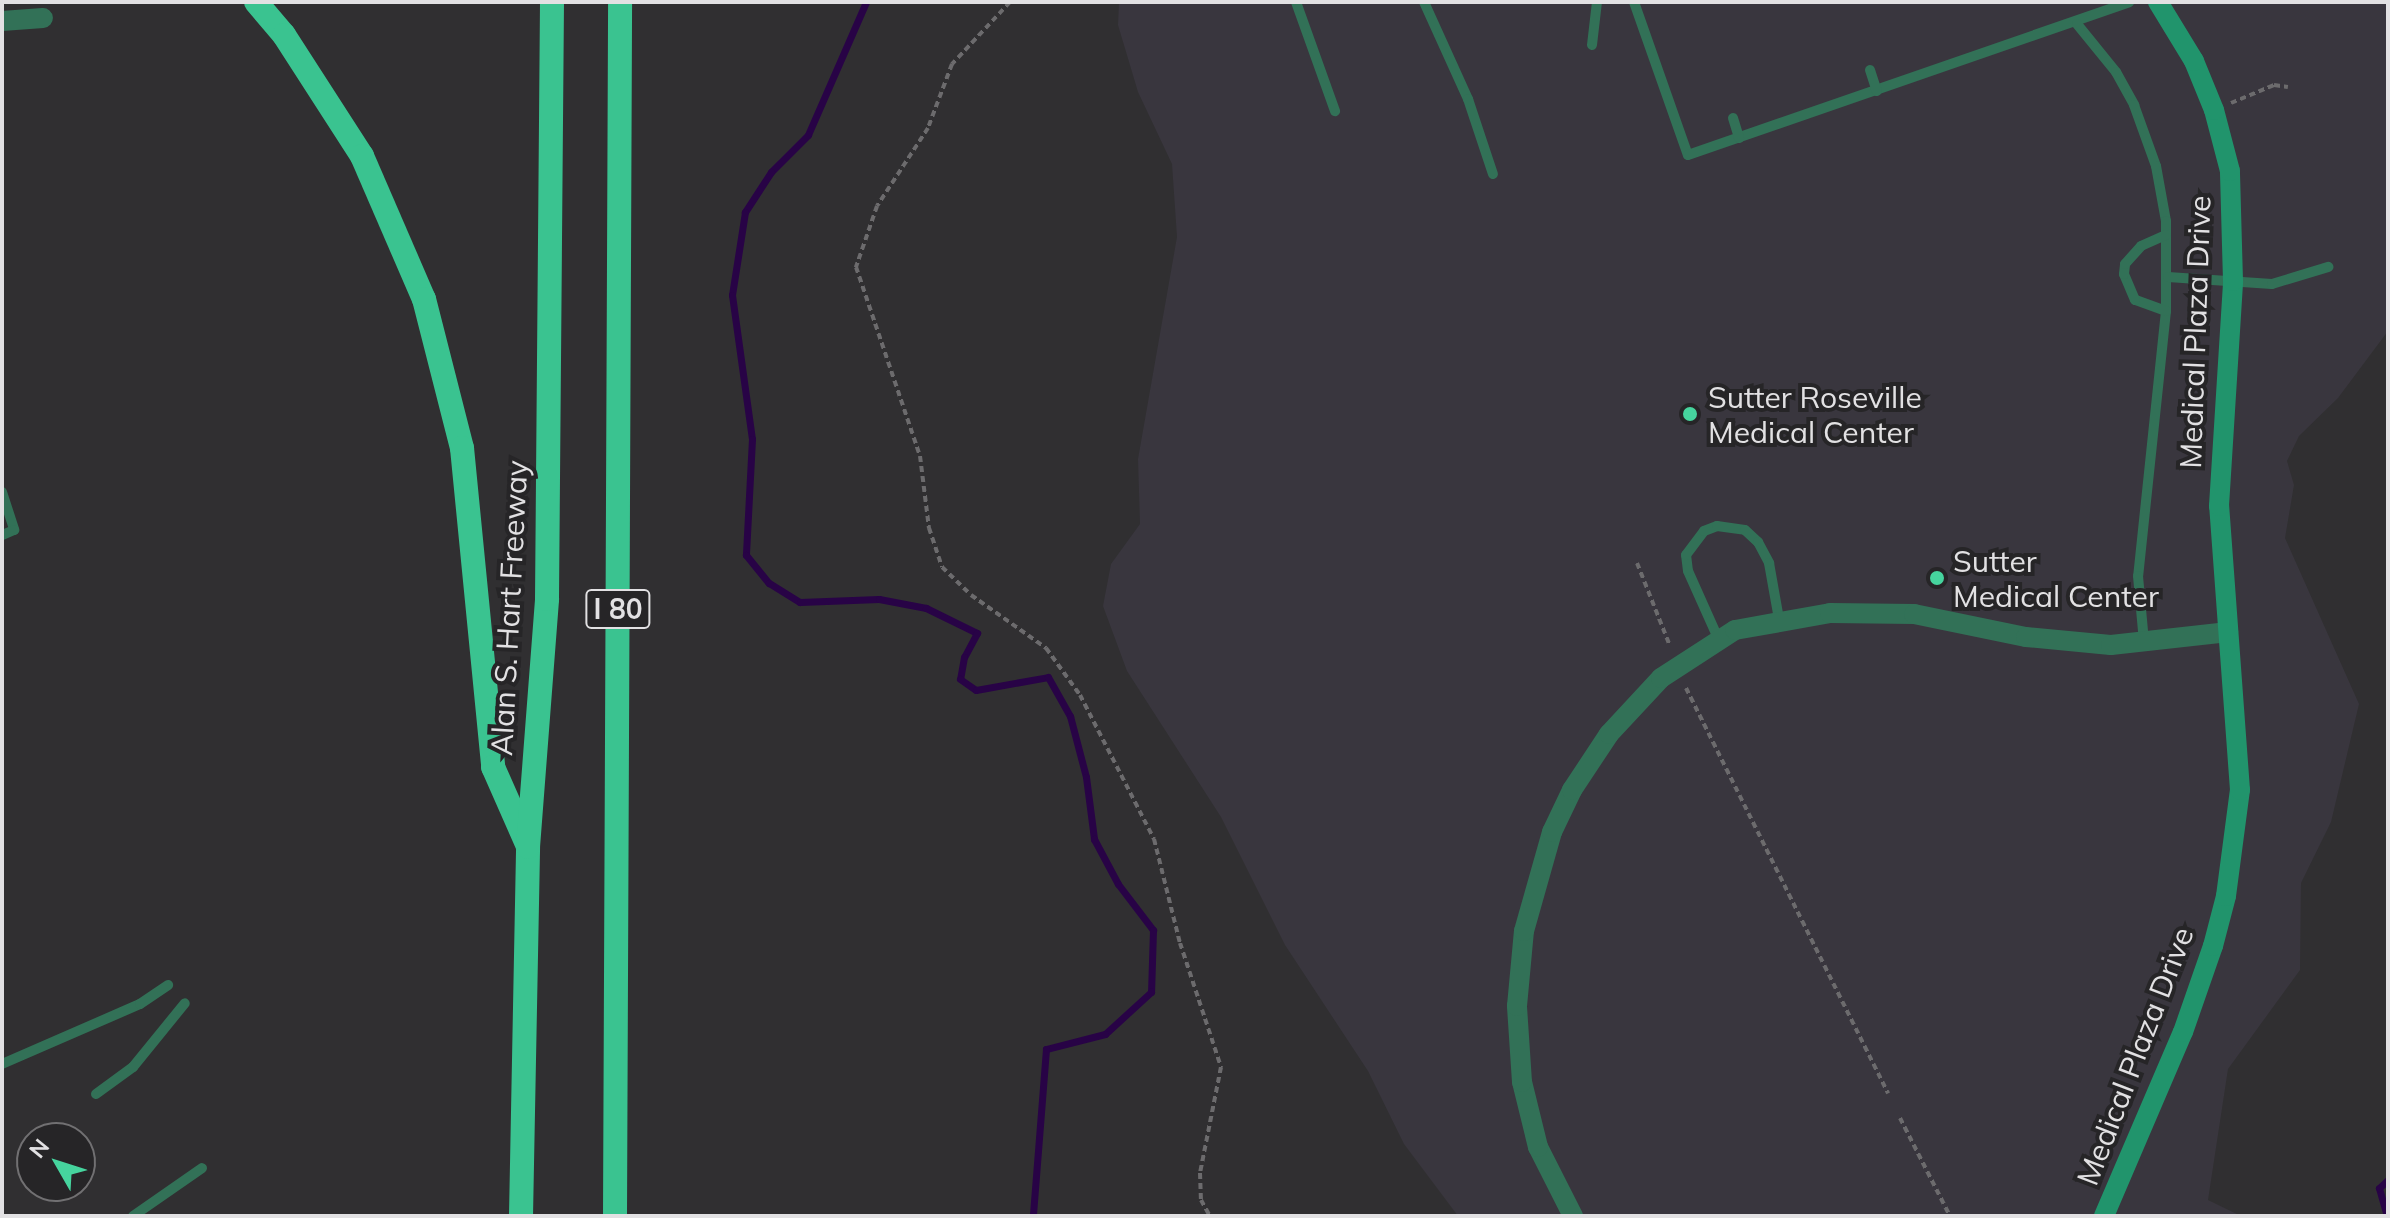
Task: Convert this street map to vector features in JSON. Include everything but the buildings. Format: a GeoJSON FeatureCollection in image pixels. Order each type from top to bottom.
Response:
{"type":"FeatureCollection","features":[{"type":"Feature","properties":{"kind":"highway"},"geometry":{"type":"LineString","coordinates":[[256,2],[284,35],[362,156],[424,299],[462,448],[493,767],[528,847]]}},
{"type":"Feature","properties":{"kind":"highway","name":"Alan S. Hart Freeway"},"geometry":{"type":"LineString","coordinates":[[521,1216],[528,847],[547,599],[552,2]]}},
{"type":"Feature","properties":{"kind":"highway","name":"I 80"},"geometry":{"type":"LineString","coordinates":[[615,1216],[620,2]]}},
{"type":"Feature","properties":{"kind":"street","name":"Medical Plaza Drive"},"geometry":{"type":"LineString","coordinates":[[2104,1216],[2197,994],[2226,896],[2240,765],[2219,506],[2233,281],[2230,171],[2214,110],[2194,61],[2158,2]]}},
{"type":"Feature","properties":{"kind":"street"},"geometry":{"type":"LineString","coordinates":[[2,21],[43,18]]}},
{"type":"Feature","properties":{"kind":"street"},"geometry":{"type":"LineString","coordinates":[[1573,1216],[1538,1147],[1522,1082],[1517,1006],[1524,931],[1552,832],[1572,790],[1609,734],[1677,664],[1718,638],[1779,619],[1914,614],[2064,643],[2144,642],[2228,632]]}},
{"type":"Feature","properties":{"kind":"lane"},"geometry":{"type":"LineString","coordinates":[[1296,2],[1335,111]]}},
{"type":"Feature","properties":{"kind":"lane"},"geometry":{"type":"LineString","coordinates":[[1424,2],[1468,99],[1493,174]]}},
{"type":"Feature","properties":{"kind":"lane"},"geometry":{"type":"LineString","coordinates":[[1592,45],[1597,2]]}},
{"type":"Feature","properties":{"kind":"lane"},"geometry":{"type":"LineString","coordinates":[[1634,2],[1688,155],[2077,24],[2129,2]]}},
{"type":"Feature","properties":{"kind":"lane"},"geometry":{"type":"LineString","coordinates":[[2077,24],[2116,72],[2146,134],[2166,235],[2166,311],[2138,576],[2144,642]]}},
{"type":"Feature","properties":{"kind":"lane"},"geometry":{"type":"LineString","coordinates":[[1870,70],[1877,91]]}},
{"type":"Feature","properties":{"kind":"lane"},"geometry":{"type":"LineString","coordinates":[[1733,118],[1739,138]]}},
{"type":"Feature","properties":{"kind":"lane"},"geometry":{"type":"LineString","coordinates":[[2166,235],[2141,246],[2125,264],[2124,274],[2135,300],[2166,311]]}},
{"type":"Feature","properties":{"kind":"lane"},"geometry":{"type":"LineString","coordinates":[[2168,277],[2272,284],[2328,267]]}},
{"type":"Feature","properties":{"kind":"lane"},"geometry":{"type":"LineString","coordinates":[[2,492],[14,530],[2,535]]}},
{"type":"Feature","properties":{"kind":"lane"},"geometry":{"type":"LineString","coordinates":[[1718,638],[1688,571],[1686,555],[1704,531],[1730,524],[1758,542],[1769,563],[1779,619]]}},
{"type":"Feature","properties":{"kind":"lane"},"geometry":{"type":"LineString","coordinates":[[2,1064],[140,1004],[168,985]]}},
{"type":"Feature","properties":{"kind":"lane"},"geometry":{"type":"LineString","coordinates":[[96,1094],[133,1067],[185,1003]]}},
{"type":"Feature","properties":{"kind":"lane"},"geometry":{"type":"LineString","coordinates":[[133,1216],[202,1168]]}},
{"type":"Feature","properties":{"kind":"path"},"geometry":{"type":"LineString","coordinates":[[1010,2],[952,64],[928,128],[877,206],[856,267],[920,456],[929,528],[942,567],[971,595],[1046,648],[1080,695],[1154,839],[1180,943],[1217,1044],[1221,1067],[1200,1173],[1201,1200],[1210,1216]]}},
{"type":"Feature","properties":{"kind":"path"},"geometry":{"type":"LineString","coordinates":[[2214,110],[2274,85],[2288,87]]}},
{"type":"Feature","properties":{"kind":"path"},"geometry":{"type":"LineString","coordinates":[[1637,563],[1677,664],[1888,1094]]}},
{"type":"Feature","properties":{"kind":"path"},"geometry":{"type":"LineString","coordinates":[[1900,1118],[1950,1216]]}},
{"type":"Feature","properties":{"kind":"shaded area"},"geometry":{"type":"Polygon","coordinates":[[[1119,2],[2388,2],[2388,331],[2338,398],[2299,436],[2287,461],[2294,485],[2285,538],[2359,704],[2331,822],[2301,883],[2300,970],[2228,1069],[2208,1200],[2241,1216],[1458,1216],[1404,1144],[1368,1071],[1285,945],[1221,817],[1127,671],[1103,606],[1111,564],[1140,524],[1138,459],[1177,237],[1172,164],[1138,92],[1118,25],[1119,2]]]}},
{"type":"Feature","properties":{"kind":"waterway"},"geometry":{"type":"LineString","coordinates":[[866,2],[808,135],[771,172],[745,212],[732,295],[752,439],[746,555],[769,583],[800,602],[879,599],[926,608],[977,633],[964,657],[960,679],[976,690],[1048,677],[1070,716],[1086,777],[1094,839],[1118,884],[1153,930],[1151,992],[1105,1034],[1046,1049],[1033,1216]]}},
{"type":"Feature","properties":{"kind":"waterway"},"geometry":{"type":"LineString","coordinates":[[2387,1216],[2379,1188],[2388,1180]]}},
{"type":"Feature","properties":{"kind":"place","name":"Sutter Roseville Medical Center"},"geometry":{"type":"Point","coordinates":[1690,414]}},
{"type":"Feature","properties":{"kind":"place","name":"Sutter Medical Center"},"geometry":{"type":"Point","coordinates":[1937,578]}}]}
